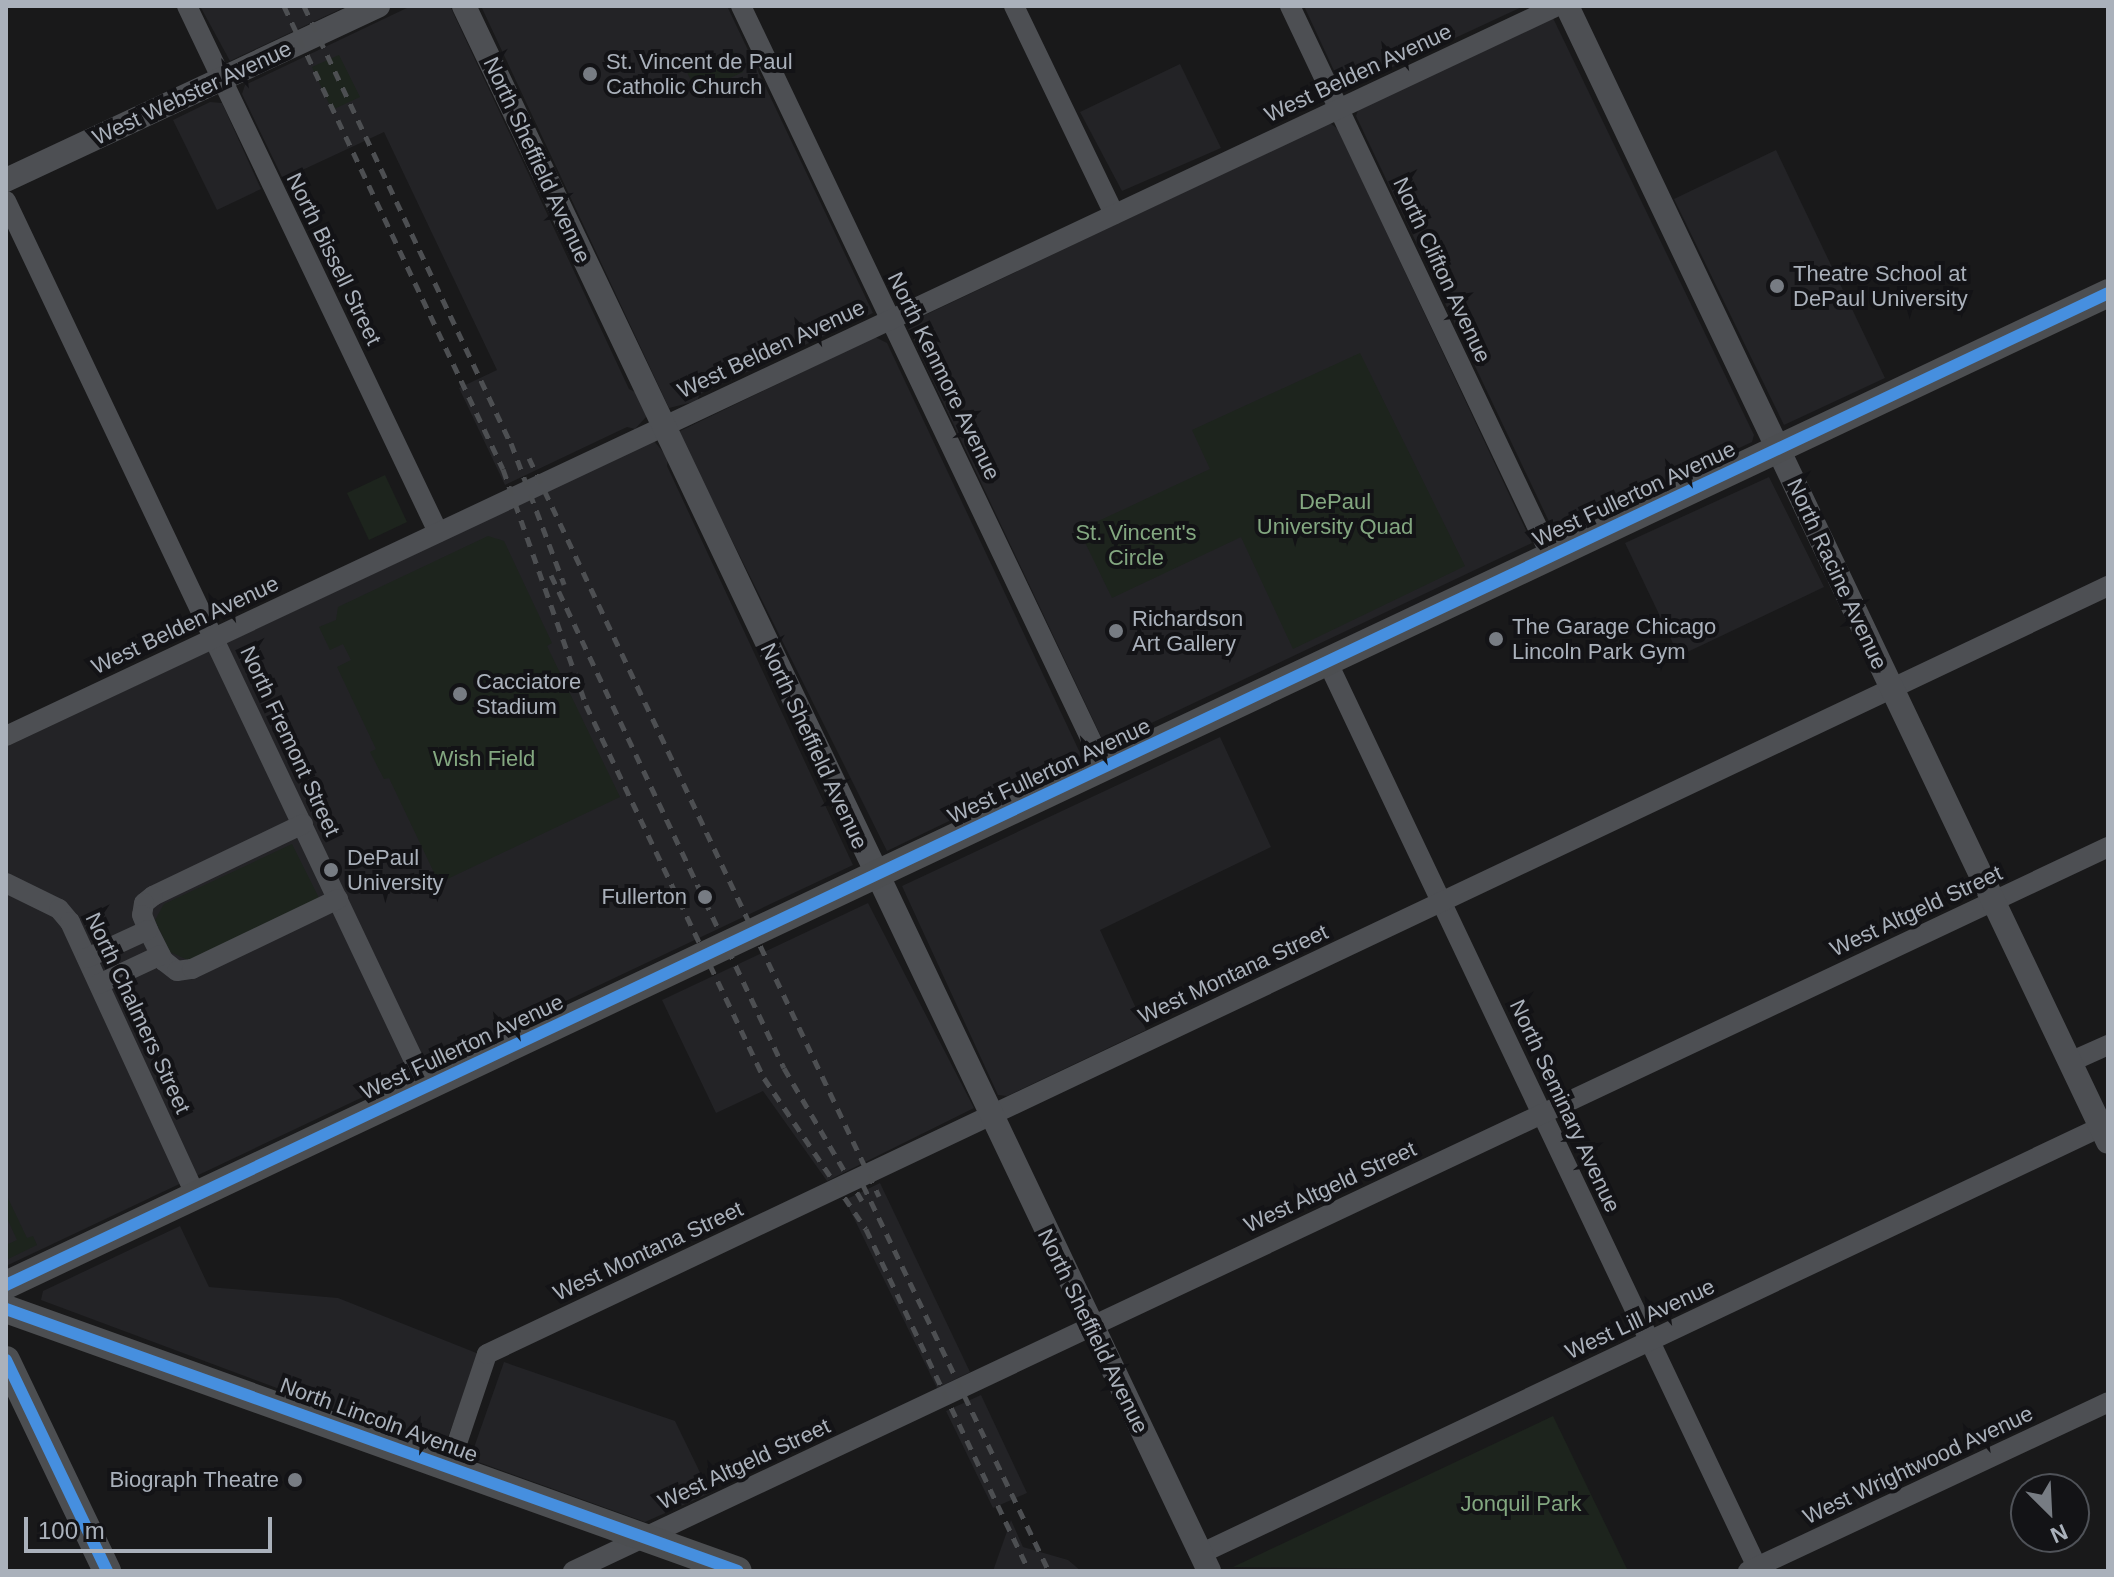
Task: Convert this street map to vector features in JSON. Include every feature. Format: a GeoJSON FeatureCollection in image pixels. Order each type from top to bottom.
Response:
{"type":"FeatureCollection","features":[{"type":"Feature","properties":{"kind":"main road","name":"West Fullerton Avenue"},"geometry":{"type":"LineString","coordinates":[[6,1285],[2108,293]]}},
{"type":"Feature","properties":{"kind":"main road","name":"North Lincoln Avenue"},"geometry":{"type":"LineString","coordinates":[[6,1309],[738,1571]]}},
{"type":"Feature","properties":{"kind":"main road"},"geometry":{"type":"LineString","coordinates":[[6,1360],[107,1571]]}},
{"type":"Feature","properties":{"kind":"street","name":"North Bissell Street"},"geometry":{"type":"LineString","coordinates":[[187,6],[438,532]]}},
{"type":"Feature","properties":{"kind":"street","name":"West Webster Avenue"},"geometry":{"type":"LineString","coordinates":[[6,180],[378,6]]}},
{"type":"Feature","properties":{"kind":"street","name":"North Sheffield Avenue"},"geometry":{"type":"LineString","coordinates":[[464,6],[1204,1562]]}},
{"type":"Feature","properties":{"kind":"street","name":"North Kenmore Avenue"},"geometry":{"type":"LineString","coordinates":[[741,6],[1104,767]]}},
{"type":"Feature","properties":{"kind":"street"},"geometry":{"type":"LineString","coordinates":[[1014,6],[1114,214]]}},
{"type":"Feature","properties":{"kind":"street","name":"North Clifton Avenue"},"geometry":{"type":"LineString","coordinates":[[1290,6],[1551,556]]}},
{"type":"Feature","properties":{"kind":"street","name":"West Belden Avenue"},"geometry":{"type":"LineString","coordinates":[[6,736],[1557,6]]}},
{"type":"Feature","properties":{"kind":"street","name":"North Racine Avenue"},"geometry":{"type":"LineString","coordinates":[[1567,6],[2104,1135]]}},
{"type":"Feature","properties":{"kind":"street","name":"North Fremont Street"},"geometry":{"type":"LineString","coordinates":[[6,201],[426,1086]]}},
{"type":"Feature","properties":{"kind":"street","name":"West Montana Street"},"geometry":{"type":"LineString","coordinates":[[449,1467],[487,1354],[2108,586]]}},
{"type":"Feature","properties":{"kind":"street","name":"North Seminary Avenue"},"geometry":{"type":"LineString","coordinates":[[1327,661],[1650,1341],[1755,1570]]}},
{"type":"Feature","properties":{"kind":"street"},"geometry":{"type":"LineString","coordinates":[[303,824],[153,896],[144,903],[142,915],[148,930],[161,955],[177,971],[192,969],[338,899]]}},
{"type":"Feature","properties":{"kind":"street","name":"West Altgeld Street"},"geometry":{"type":"LineString","coordinates":[[573,1571],[2108,847]]}},
{"type":"Feature","properties":{"kind":"street","name":"North Chalmers Street"},"geometry":{"type":"LineString","coordinates":[[6,883],[59,909],[87,958],[195,1194]]}},
{"type":"Feature","properties":{"kind":"street"},"geometry":{"type":"LineString","coordinates":[[87,958],[148,930]]}},
{"type":"Feature","properties":{"kind":"street"},"geometry":{"type":"LineString","coordinates":[[99,984],[161,955]]}},
{"type":"Feature","properties":{"kind":"street"},"geometry":{"type":"LineString","coordinates":[[2070,1062],[2108,1045]]}},
{"type":"Feature","properties":{"kind":"street","name":"West Lill Avenue"},"geometry":{"type":"LineString","coordinates":[[1204,1562],[1650,1341],[2104,1135]]}},
{"type":"Feature","properties":{"kind":"street","name":"West Wrightwood Avenue"},"geometry":{"type":"LineString","coordinates":[[1755,1570],[2108,1402]]}},
{"type":"Feature","properties":{"kind":"shaded area"},"geometry":{"type":"Polygon","coordinates":[[[200,6],[347,6],[230,61],[200,6]]]}},
{"type":"Feature","properties":{"kind":"shaded area"},"geometry":{"type":"Polygon","coordinates":[[[411,6],[450,6],[629,389],[637,393],[647,416],[635,429],[627,427],[505,485],[459,388],[497,370],[384,132],[283,179],[242,94],[245,85],[411,6]]]}},
{"type":"Feature","properties":{"kind":"shaded area"},"geometry":{"type":"Polygon","coordinates":[[[481,6],[727,6],[873,313],[700,394],[697,401],[669,408],[481,6]]]}},
{"type":"Feature","properties":{"kind":"shaded area"},"geometry":{"type":"Polygon","coordinates":[[[1304,6],[1524,6],[1343,90],[1304,6]]]}},
{"type":"Feature","properties":{"kind":"shaded area"},"geometry":{"type":"Polygon","coordinates":[[[1553,18],[1754,435],[1752,442],[1559,533],[1553,530],[1356,116],[1358,110],[1553,18]]]}},
{"type":"Feature","properties":{"kind":"shaded area"},"geometry":{"type":"Polygon","coordinates":[[[1180,64],[1221,148],[1122,191],[1080,112],[1180,64]]]}},
{"type":"Feature","properties":{"kind":"shaded area"},"geometry":{"type":"Polygon","coordinates":[[[210,102],[222,103],[261,189],[217,210],[173,120],[210,102]]]}},
{"type":"Feature","properties":{"kind":"shaded area"},"geometry":{"type":"Polygon","coordinates":[[[1330,123],[1338,129],[1532,543],[1105,745],[906,324],[1330,123]]]}},
{"type":"Feature","properties":{"kind":"shaded area","name":"Theatre School at DePaul University"},"geometry":{"type":"Polygon","coordinates":[[[1776,150],[1885,378],[1784,425],[1674,199],[1776,150]]]}},
{"type":"Feature","properties":{"kind":"shaded area"},"geometry":{"type":"Polygon","coordinates":[[[875,337],[887,343],[1082,757],[887,851],[678,432],[875,337]]]}},
{"type":"Feature","properties":{"kind":"shaded area","name":"DePaul University"},"geometry":{"type":"Polygon","coordinates":[[[654,441],[668,458],[667,466],[853,865],[6,1266],[6,747],[654,441]]]}},
{"type":"Feature","properties":{"kind":"shaded area"},"geometry":{"type":"Polygon","coordinates":[[[1769,477],[1824,587],[1679,656],[1625,543],[1769,477]]]}},
{"type":"Feature","properties":{"kind":"shaded area"},"geometry":{"type":"Polygon","coordinates":[[[1220,737],[1271,847],[1100,930],[1146,1030],[1007,1096],[998,1095],[902,886],[1220,737]]]}},
{"type":"Feature","properties":{"kind":"shaded area"},"geometry":{"type":"Polygon","coordinates":[[[868,903],[974,1108],[827,1181],[763,1091],[716,1113],[662,1000],[868,903]]]}},
{"type":"Feature","properties":{"kind":"shaded area"},"geometry":{"type":"Polygon","coordinates":[[[880,1183],[970,1372],[937,1388],[845,1200],[880,1183]]]}},
{"type":"Feature","properties":{"kind":"shaded area"},"geometry":{"type":"Polygon","coordinates":[[[180,1226],[209,1287],[338,1298],[479,1354],[445,1445],[430,1445],[41,1300],[43,1291],[180,1226]]]}},
{"type":"Feature","properties":{"kind":"shaded area"},"geometry":{"type":"Polygon","coordinates":[[[504,1362],[675,1421],[710,1493],[645,1522],[470,1459],[504,1362]]]}},
{"type":"Feature","properties":{"kind":"shaded area"},"geometry":{"type":"Polygon","coordinates":[[[981,1395],[1027,1493],[993,1508],[946,1411],[981,1395]]]}},
{"type":"Feature","properties":{"kind":"shaded area"},"geometry":{"type":"Polygon","coordinates":[[[1011,1520],[1023,1547],[1068,1560],[1081,1571],[993,1571],[1011,1520]]]}},
{"type":"Feature","properties":{"kind":"green space"},"geometry":{"type":"Polygon","coordinates":[[[732,49],[743,72],[697,93],[686,70],[732,49]]]}},
{"type":"Feature","properties":{"kind":"green space"},"geometry":{"type":"Polygon","coordinates":[[[339,55],[360,97],[332,110],[312,67],[339,55]]]}},
{"type":"Feature","properties":{"kind":"green space","name":"DePaul University Quad"},"geometry":{"type":"Polygon","coordinates":[[[1360,353],[1465,566],[1293,649],[1241,537],[1112,598],[1079,530],[1210,469],[1192,430],[1360,353]]]}},
{"type":"Feature","properties":{"kind":"green space"},"geometry":{"type":"Polygon","coordinates":[[[385,475],[407,522],[369,540],[347,493],[385,475]]]}},
{"type":"Feature","properties":{"kind":"green space","name":"Cacciatore Stadium"},"geometry":{"type":"Polygon","coordinates":[[[488,536],[504,541],[552,643],[547,646],[620,797],[439,883],[389,778],[384,779],[370,752],[376,749],[337,667],[351,660],[343,644],[330,650],[319,627],[336,620],[338,607],[488,536]]]}},
{"type":"Feature","properties":{"kind":"green space"},"geometry":{"type":"Polygon","coordinates":[[[292,844],[320,900],[190,961],[170,952],[155,920],[164,904],[292,844]]]}},
{"type":"Feature","properties":{"kind":"green space"},"geometry":{"type":"Polygon","coordinates":[[[6,1194],[27,1238],[33,1236],[37,1245],[6,1260],[6,1245],[17,1240],[6,1216],[6,1194]]]}},
{"type":"Feature","properties":{"kind":"green space","name":"Jonquil Park"},"geometry":{"type":"Polygon","coordinates":[[[1553,1416],[1628,1571],[1233,1567],[1553,1416]]]}},
{"type":"Feature","properties":{"kind":"railway"},"geometry":{"type":"LineString","coordinates":[[284,6],[503,469],[586,705],[764,1078],[866,1229],[1029,1571]]}},
{"type":"Feature","properties":{"kind":"railway"},"geometry":{"type":"LineString","coordinates":[[304,6],[511,443],[564,584]]}},
{"type":"Feature","properties":{"kind":"railway"},"geometry":{"type":"LineString","coordinates":[[529,458],[879,1196]]}},
{"type":"Feature","properties":{"kind":"railway"},"geometry":{"type":"LineString","coordinates":[[551,575],[784,1068],[862,1201]]}},
{"type":"Feature","properties":{"kind":"railway"},"geometry":{"type":"LineString","coordinates":[[863,1185],[1049,1571]]}},
{"type":"Feature","properties":{"kind":"cycle path"},"geometry":{"type":"LineString","coordinates":[[6,1285],[2108,293]]}},
{"type":"Feature","properties":{"kind":"cycle path"},"geometry":{"type":"LineString","coordinates":[[6,1309],[738,1571]]}},
{"type":"Feature","properties":{"kind":"cycle path"},"geometry":{"type":"LineString","coordinates":[[6,1360],[107,1571]]}},
{"type":"Feature","properties":{"kind":"place","name":"St. Vincent de Paul Catholic Church"},"geometry":{"type":"Point","coordinates":[590,74]}},
{"type":"Feature","properties":{"kind":"place","name":"Theatre School at DePaul University"},"geometry":{"type":"Point","coordinates":[1777,286]}},
{"type":"Feature","properties":{"kind":"place","name":"Richardson Art Gallery"},"geometry":{"type":"Point","coordinates":[1116,631]}},
{"type":"Feature","properties":{"kind":"place","name":"The Garage Chicago Lincoln Park Gym"},"geometry":{"type":"Point","coordinates":[1496,639]}},
{"type":"Feature","properties":{"kind":"place","name":"Cacciatore Stadium"},"geometry":{"type":"Point","coordinates":[460,694]}},
{"type":"Feature","properties":{"kind":"place","name":"DePaul University"},"geometry":{"type":"Point","coordinates":[331,870]}},
{"type":"Feature","properties":{"kind":"place","name":"Fullerton"},"geometry":{"type":"Point","coordinates":[705,897]}},
{"type":"Feature","properties":{"kind":"place","name":"Biograph Theatre"},"geometry":{"type":"Point","coordinates":[295,1480]}},
{"type":"Feature","properties":{"kind":"park label","name":"St. Vincent's Circle"},"geometry":{"type":"Point","coordinates":[1136,544]}},
{"type":"Feature","properties":{"kind":"park label","name":"Wish Field"},"geometry":{"type":"Point","coordinates":[484,759]}}]}
